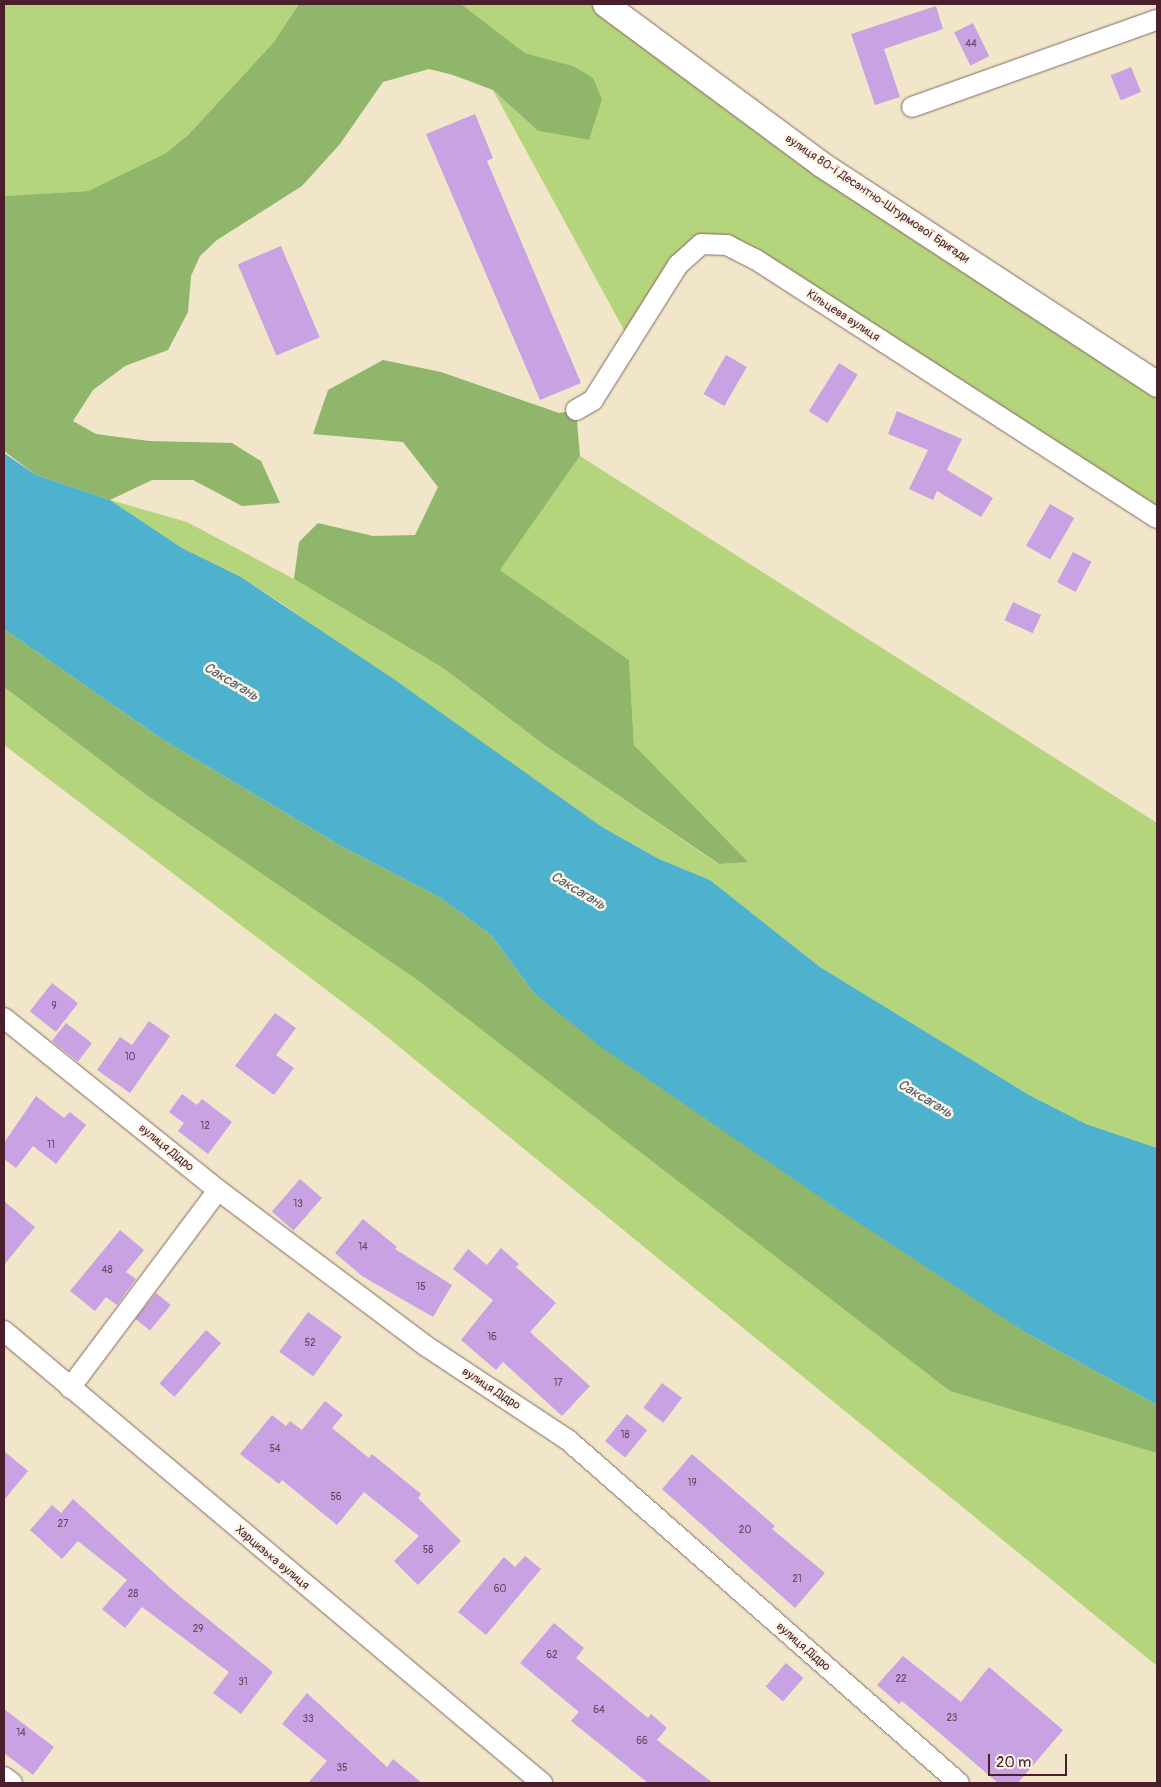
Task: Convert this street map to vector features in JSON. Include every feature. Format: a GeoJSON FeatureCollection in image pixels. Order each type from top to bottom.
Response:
{"type":"FeatureCollection","features":[{"type":"Feature","properties":{"kind":"street","name":"вулиця 80-ї Десантно-Штурмової Бригади"},"geometry":{"type":"LineString","coordinates":[[605,4],[821,164],[1157,384]]}},
{"type":"Feature","properties":{"kind":"street"},"geometry":{"type":"LineString","coordinates":[[912,107],[1157,20]]}},
{"type":"Feature","properties":{"kind":"street","name":"Кільцева вулиця"},"geometry":{"type":"LineString","coordinates":[[576,410],[593,400],[678,265],[701,244],[727,245],[755,259],[1157,518]]}},
{"type":"Feature","properties":{"kind":"street","name":"вулиця Дідро"},"geometry":{"type":"LineString","coordinates":[[4,1018],[218,1190],[426,1346],[568,1440],[959,1783]]}},
{"type":"Feature","properties":{"kind":"street"},"geometry":{"type":"LineString","coordinates":[[70,1388],[218,1190]]}},
{"type":"Feature","properties":{"kind":"street","name":"Харцизька вулиця"},"geometry":{"type":"LineString","coordinates":[[4,1331],[542,1783]]}},
{"type":"Feature","properties":{"kind":"street"},"geometry":{"type":"LineString","coordinates":[[4,1777],[12,1783]]}},
{"type":"Feature","properties":{"kind":"green space"},"geometry":{"type":"Polygon","coordinates":[[[4,4],[299,4],[273,43],[188,135],[166,153],[88,191],[4,196],[4,4]]]}},
{"type":"Feature","properties":{"kind":"green space"},"geometry":{"type":"Polygon","coordinates":[[[299,4],[461,4],[525,53],[573,66],[593,78],[602,99],[589,140],[538,131],[493,90],[453,75],[429,69],[383,82],[340,144],[302,186],[217,240],[200,256],[191,276],[188,312],[168,350],[125,366],[93,390],[73,421],[96,434],[149,441],[232,443],[261,461],[280,503],[242,506],[193,480],[152,480],[110,500],[36,475],[4,451],[4,196],[88,191],[166,153],[188,135],[273,43],[299,4]]]}},
{"type":"Feature","properties":{"kind":"green space"},"geometry":{"type":"Polygon","coordinates":[[[461,4],[605,4],[1157,384],[1157,518],[755,259],[701,244],[630,341],[493,90],[538,131],[589,140],[573,66],[525,53],[461,4]]]}},
{"type":"Feature","properties":{"kind":"green space"},"geometry":{"type":"Polygon","coordinates":[[[383,360],[441,372],[559,413],[576,410],[580,456],[500,570],[629,660],[634,745],[748,862],[719,864],[547,747],[443,668],[294,579],[299,542],[318,523],[373,536],[415,535],[438,487],[403,442],[313,434],[328,390],[383,360]]]}},
{"type":"Feature","properties":{"kind":"green space"},"geometry":{"type":"Polygon","coordinates":[[[580,456],[1157,823],[1157,1148],[1086,1124],[1029,1095],[820,967],[710,880],[659,859],[602,827],[284,605],[241,577],[182,548],[110,500],[187,522],[294,579],[443,668],[547,747],[718,864],[747,862],[634,745],[629,660],[500,570],[580,456]]]}},
{"type":"Feature","properties":{"kind":"green space"},"geometry":{"type":"Polygon","coordinates":[[[4,629],[162,739],[339,845],[441,898],[491,935],[534,993],[1028,1334],[1157,1405],[1157,1453],[950,1391],[416,979],[145,794],[4,687],[4,629]]]}},
{"type":"Feature","properties":{"kind":"green space"},"geometry":{"type":"Polygon","coordinates":[[[4,687],[145,794],[416,979],[1124,1442],[1157,1453],[1157,1666],[370,1023],[4,745],[4,687]]]}},
{"type":"Feature","properties":{"kind":"water","name":"Саксагань"},"geometry":{"type":"Polygon","coordinates":[[[4,453],[36,475],[110,500],[182,548],[241,577],[395,680],[602,827],[659,859],[710,880],[820,967],[1029,1095],[1086,1124],[1157,1148],[1157,1405],[1028,1334],[833,1206],[601,1047],[534,993],[491,935],[441,898],[339,845],[162,739],[4,629],[4,453]]]}},
{"type":"Feature","properties":{"kind":"building"},"geometry":{"type":"Polygon","coordinates":[[[936,6],[943,29],[884,49],[900,97],[875,105],[851,34],[936,6]]]}},
{"type":"Feature","properties":{"kind":"building"},"geometry":{"type":"Polygon","coordinates":[[[973,23],[989,56],[970,65],[954,32],[973,23]]]}},
{"type":"Feature","properties":{"kind":"building"},"geometry":{"type":"Polygon","coordinates":[[[1131,67],[1141,92],[1121,100],[1111,75],[1131,67]]]}},
{"type":"Feature","properties":{"kind":"building"},"geometry":{"type":"Polygon","coordinates":[[[475,114],[493,158],[487,161],[581,383],[540,400],[426,134],[475,114]]]}},
{"type":"Feature","properties":{"kind":"building"},"geometry":{"type":"Polygon","coordinates":[[[281,246],[320,337],[276,355],[238,264],[281,246]]]}},
{"type":"Feature","properties":{"kind":"building"},"geometry":{"type":"Polygon","coordinates":[[[726,355],[747,367],[724,406],[704,394],[726,355]]]}},
{"type":"Feature","properties":{"kind":"building"},"geometry":{"type":"Polygon","coordinates":[[[839,363],[858,375],[827,423],[809,411],[839,363]]]}},
{"type":"Feature","properties":{"kind":"building"},"geometry":{"type":"Polygon","coordinates":[[[897,411],[962,439],[947,470],[993,498],[981,517],[937,491],[933,500],[909,489],[928,450],[888,434],[897,411]]]}},
{"type":"Feature","properties":{"kind":"building"},"geometry":{"type":"Polygon","coordinates":[[[1050,504],[1074,518],[1050,560],[1026,546],[1050,504]]]}},
{"type":"Feature","properties":{"kind":"building"},"geometry":{"type":"Polygon","coordinates":[[[1073,552],[1092,562],[1076,592],[1057,582],[1073,552]]]}},
{"type":"Feature","properties":{"kind":"building"},"geometry":{"type":"Polygon","coordinates":[[[1013,602],[1041,615],[1033,633],[1005,620],[1013,602]]]}},
{"type":"Feature","properties":{"kind":"building"},"geometry":{"type":"Polygon","coordinates":[[[52,983],[78,1003],[56,1032],[30,1011],[52,983]]]}},
{"type":"Feature","properties":{"kind":"building"},"geometry":{"type":"Polygon","coordinates":[[[275,1013],[296,1028],[276,1055],[294,1068],[274,1095],[235,1066],[275,1013]]]}},
{"type":"Feature","properties":{"kind":"building"},"geometry":{"type":"Polygon","coordinates":[[[149,1021],[170,1036],[130,1093],[97,1070],[120,1037],[132,1045],[149,1021]]]}},
{"type":"Feature","properties":{"kind":"building"},"geometry":{"type":"Polygon","coordinates":[[[66,1023],[92,1043],[78,1061],[52,1041],[66,1023]]]}},
{"type":"Feature","properties":{"kind":"building"},"geometry":{"type":"Polygon","coordinates":[[[182,1094],[197,1105],[202,1099],[232,1122],[208,1154],[178,1131],[184,1123],[169,1112],[182,1094]]]}},
{"type":"Feature","properties":{"kind":"building"},"geometry":{"type":"Polygon","coordinates":[[[36,1096],[64,1118],[70,1112],[86,1125],[56,1164],[33,1146],[16,1168],[4,1159],[4,1143],[36,1096]]]}},
{"type":"Feature","properties":{"kind":"building"},"geometry":{"type":"Polygon","coordinates":[[[300,1179],[322,1198],[294,1230],[272,1211],[300,1179]]]}},
{"type":"Feature","properties":{"kind":"building"},"geometry":{"type":"Polygon","coordinates":[[[4,1201],[35,1227],[4,1265],[4,1201]]]}},
{"type":"Feature","properties":{"kind":"building"},"geometry":{"type":"Polygon","coordinates":[[[363,1219],[397,1247],[395,1249],[452,1285],[433,1317],[362,1276],[335,1253],[363,1219]]]}},
{"type":"Feature","properties":{"kind":"building"},"geometry":{"type":"Polygon","coordinates":[[[120,1230],[144,1250],[126,1272],[136,1279],[117,1305],[106,1297],[95,1311],[70,1291],[120,1230]]]}},
{"type":"Feature","properties":{"kind":"building"},"geometry":{"type":"Polygon","coordinates":[[[501,1248],[519,1264],[516,1267],[556,1303],[530,1332],[590,1386],[562,1416],[503,1362],[496,1370],[461,1340],[493,1300],[453,1269],[468,1249],[487,1265],[501,1248]]]}},
{"type":"Feature","properties":{"kind":"building"},"geometry":{"type":"Polygon","coordinates":[[[156,1293],[171,1305],[150,1331],[135,1319],[156,1293]]]}},
{"type":"Feature","properties":{"kind":"building"},"geometry":{"type":"Polygon","coordinates":[[[308,1312],[342,1337],[313,1376],[279,1352],[308,1312]]]}},
{"type":"Feature","properties":{"kind":"building"},"geometry":{"type":"Polygon","coordinates":[[[206,1330],[221,1343],[175,1397],[159,1384],[206,1330]]]}},
{"type":"Feature","properties":{"kind":"building"},"geometry":{"type":"Polygon","coordinates":[[[662,1383],[682,1398],[663,1423],[643,1408],[662,1383]]]}},
{"type":"Feature","properties":{"kind":"building"},"geometry":{"type":"Polygon","coordinates":[[[325,1401],[343,1415],[332,1428],[369,1458],[372,1454],[421,1494],[418,1498],[461,1541],[418,1585],[394,1561],[419,1536],[364,1492],[337,1525],[282,1480],[279,1484],[240,1454],[272,1415],[286,1426],[290,1421],[302,1430],[325,1401]]]}},
{"type":"Feature","properties":{"kind":"building"},"geometry":{"type":"Polygon","coordinates":[[[627,1414],[647,1430],[625,1458],[605,1441],[627,1414]]]}},
{"type":"Feature","properties":{"kind":"building"},"geometry":{"type":"Polygon","coordinates":[[[4,1451],[28,1471],[4,1500],[4,1451]]]}},
{"type":"Feature","properties":{"kind":"building"},"geometry":{"type":"Polygon","coordinates":[[[692,1454],[775,1526],[772,1529],[825,1573],[795,1608],[662,1489],[692,1454]]]}},
{"type":"Feature","properties":{"kind":"building"},"geometry":{"type":"Polygon","coordinates":[[[73,1499],[176,1593],[273,1672],[241,1714],[213,1693],[229,1672],[142,1607],[125,1628],[102,1609],[127,1580],[78,1541],[62,1559],[30,1530],[52,1505],[61,1513],[73,1499]]]}},
{"type":"Feature","properties":{"kind":"building"},"geometry":{"type":"Polygon","coordinates":[[[525,1556],[541,1569],[486,1635],[458,1612],[504,1557],[515,1567],[525,1556]]]}},
{"type":"Feature","properties":{"kind":"building"},"geometry":{"type":"Polygon","coordinates":[[[554,1623],[584,1648],[576,1658],[648,1718],[651,1714],[667,1728],[657,1740],[713,1783],[648,1783],[571,1721],[579,1712],[520,1663],[554,1623]]]}},
{"type":"Feature","properties":{"kind":"building"},"geometry":{"type":"Polygon","coordinates":[[[903,1656],[961,1702],[989,1667],[1063,1730],[1018,1783],[998,1783],[902,1701],[899,1704],[877,1685],[903,1656]]]}},
{"type":"Feature","properties":{"kind":"building"},"geometry":{"type":"Polygon","coordinates":[[[786,1663],[803,1678],[783,1701],[766,1686],[786,1663]]]}},
{"type":"Feature","properties":{"kind":"building"},"geometry":{"type":"Polygon","coordinates":[[[307,1693],[387,1767],[393,1759],[422,1783],[308,1783],[327,1761],[282,1724],[307,1693]]]}},
{"type":"Feature","properties":{"kind":"building"},"geometry":{"type":"Polygon","coordinates":[[[4,1709],[54,1747],[33,1775],[4,1753],[4,1709]]]}}]}
